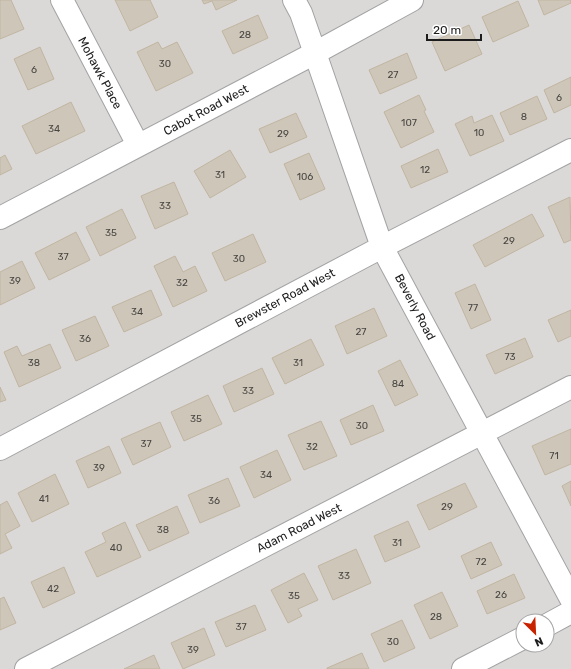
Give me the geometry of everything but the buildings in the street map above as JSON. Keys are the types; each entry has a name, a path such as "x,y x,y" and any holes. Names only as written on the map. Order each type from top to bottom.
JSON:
{"street":[{"name":"Mohawk Place","path":"62,0 138,145"},
{"name":"Beverly Road","path":"294,0 301,13 382,247 571,599"},
{"name":"Cabot Road West","path":"0,218 315,53 412,0"},
{"name":"Brewster Road West","path":"0,449 382,247 571,150"},
{"name":"Adam Road West","path":"26,669 571,387"},
{"path":"555,621 571,612"},
{"path":"463,669 515,642"}],"shaded area":[{"path":"0,0 571,0 571,669 0,669"}]}
